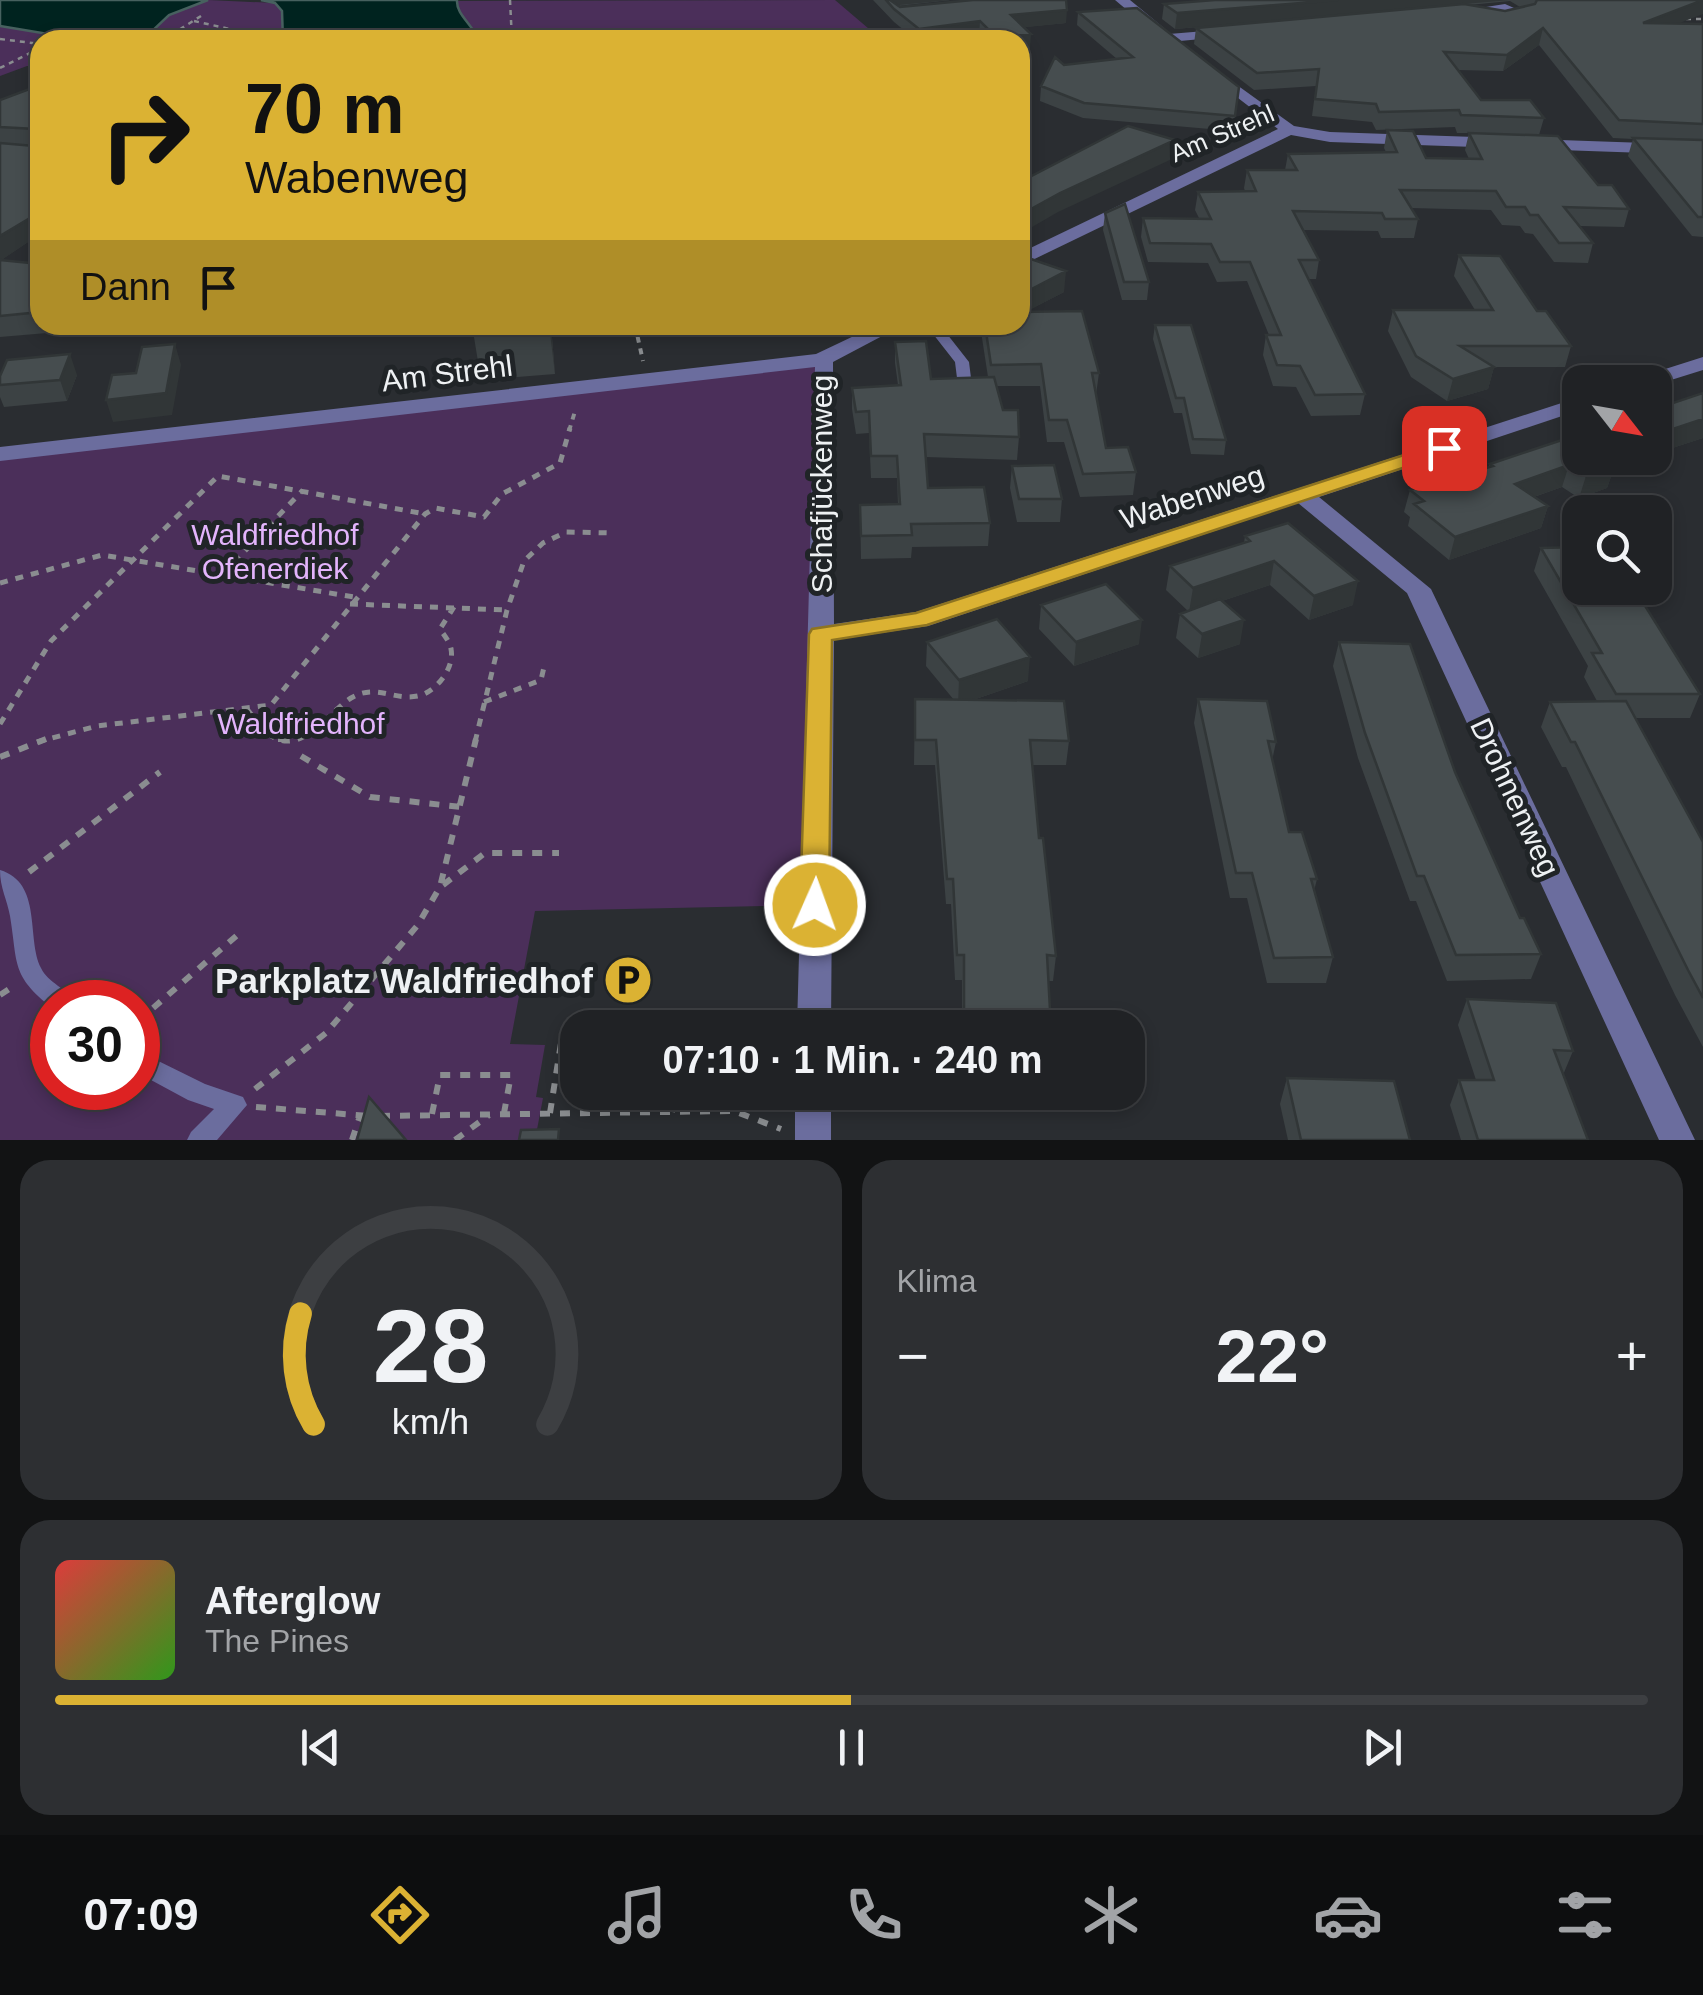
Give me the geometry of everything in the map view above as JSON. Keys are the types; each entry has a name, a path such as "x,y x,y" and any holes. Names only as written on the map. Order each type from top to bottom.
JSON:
{"street":[{"path":"1122,0 1184,49"},
{"path":"1444,13 1461,12"},
{"path":"1169,38 1244,31"},
{"path":"1198,60 1289,130"},
{"name":"Am Strehl","path":"1030,255 1289,130 1346,138 1703,150"},
{"name":"Am Strehl","path":"0,454 822,360 873,335"},
{"name":"Schafjückenweg","path":"814,1010 825,366 822,360"},
{"path":"1672,373 1703,363"},
{"name":"Wabenweg","path":"820,634 918,620 1562,409"},
{"name":"Drohnenweg","path":"1302,495 1418,589 1677,1140"},
{"path":"805,1137 810,1110"}],"lane":[{"path":"941,335 962,362 966,386"},
{"path":"6,882 23,922 32,974 38,980"},
{"path":"160,1072 234,1105 200,1140"}],"path":[{"path":"510,0 512,30"},
{"path":"180,30 201,16"},
{"path":"1686,19 1703,20"},
{"path":"194,21 234,30"},
{"path":"0,39 30,44"},
{"path":"0,68 30,52"},
{"path":"637,335 650,381"},
{"path":"0,757 24,744 86,729 271,705 424,514 435,508 484,517 502,494 560,463 579,398 576,388"},
{"path":"0,724 51,640 218,476 424,514"},
{"path":"224,574 302,490"},
{"path":"234,1105 326,1033 417,926 440,887 506,610 524,561 543,542 566,532 614,533"},
{"path":"0,584 102,555 407,610 506,610"},
{"path":"246,709 262,733 283,741 307,736 343,704 370,690 416,696 432,688 449,670 451,648 440,629 454,607"},
{"path":"484,702 541,680 544,667"},
{"path":"300,756 370,797 460,807"},
{"path":"6,882 160,772"},
{"path":"440,887 485,853 559,853"},
{"path":"160,1002 242,931"},
{"path":"550,1113 560,1052"},
{"path":"432,1114 440,1075 511,1074 504,1113"},
{"path":"234,1105 360,1116 734,1112 805,1137"},
{"path":"455,1140 492,1114"},
{"path":"352,1140 360,1116"}],"green space":[{"path":"208,0 275,3 282,11 283,30 153,30 169,15"},
{"path":"835,0 870,30 473,30 455,1"},
{"path":"0,26 30,31 30,66 0,76"},
{"name":"Waldfriedhof","path":"821,360 815,905 535,911 510,1044 545,1045 536,1097 543,1098 535,1140 0,1140 0,454"}],"shaded area":[{"path":"0,0 208,0 169,15 153,30 30,31 0,26"},
{"path":"261,0 457,0 472,30 283,30 282,11 275,3"}],"building":[{"path":"886,0 900,7 973,0 1066,0 1067,10 1011,15 1027,30 989,30 980,21 919,29"},
{"path":"1338,0 1177,13 1164,4"},
{"path":"1537,0 1703,0 1643,23 1703,24 1703,124 1619,120 1543,28 1507,55 1444,52 1481,100 1530,100 1544,118 1461,115 1459,110 1379,112 1376,104 1315,99 1319,69 1257,73 1196,28 1464,4 1505,11 1535,4"},
{"path":"1137,8 1239,87 1235,116 1084,103 1041,86 1055,57 1064,65 1133,57 1078,12"},
{"path":"30,89 30,129 0,127 0,100"},
{"path":"1128,126 1175,140 1030,210 1030,177"},
{"path":"1387,130 1413,131 1426,158 1482,159 1469,133 1558,136 1598,185 1612,185 1629,209 1564,207 1593,243 1559,243 1538,215 1530,215 1525,207 1506,207 1496,191 1400,190 1418,219 1385,219 1382,213 1293,211 1319,260 1299,260 1365,394 1315,395 1300,366 1277,365 1266,335 1281,335 1250,262 1220,262 1211,244 1150,243 1143,218 1211,219 1198,192 1256,191 1247,170 1297,170 1288,154 1397,152"},
{"path":"1633,138 1703,140 1703,217 1698,217"},
{"path":"0,143 30,146 30,218 0,236"},
{"path":"1125,204 1149,282 1124,282 1105,213"},
{"path":"1459,255 1500,256 1537,311 1546,311 1571,346 1460,346 1494,367 1453,379 1416,356 1393,310 1493,310"},
{"path":"1031,259 1066,271 1030,290"},
{"path":"0,260 30,263 30,313 0,316"},
{"path":"1082,311 1099,373 1092,373 1106,448 1128,447 1136,472 1083,474 1067,420 1049,420 1041,364 991,365 986,335 1030,335 1030,312"},
{"path":"1155,325 1191,325 1226,440 1193,439 1184,398 1176,398"},
{"path":"926,341 931,379 994,377 1003,410 1018,410 1019,437 924,434 928,488 984,487 990,523 911,524 912,535 861,536 860,505 900,504 897,456 871,456 869,411 856,412 852,388 901,385 895,342"},
{"path":"175,344 166,393 106,400 112,375 136,373 142,347"},
{"path":"70,354 60,380 0,385 7,360"},
{"path":"1703,393 1703,419 1672,429 1672,403"},
{"path":"1562,440 1562,467 1515,484 1548,506 1455,537 1414,504 1424,501 1410,490 1493,466 1490,464"},
{"path":"1054,465 1062,499 1019,499 1012,466"},
{"path":"1288,523 1358,581 1314,596 1274,561 1193,588 1170,566 1250,541 1245,536"},
{"path":"1562,547 1562,584 1541,548"},
{"path":"1106,584 1142,620 1076,642 1041,605"},
{"path":"1220,599 1244,620 1202,634 1180,614"},
{"path":"1574,605 1645,605 1700,694 1616,694 1592,653 1602,653"},
{"path":"997,619 1030,657 959,680 927,642"},
{"path":"1339,642 1410,644 1455,772 1520,918 1524,918 1541,954 1456,955 1424,876 1417,876 1365,733"},
{"path":"915,699 1064,701 1069,741 1030,740 1056,956 1047,955 1050,1010 964,1010 964,955 957,955 953,879 947,879 936,740 915,740"},
{"path":"1198,699 1267,701 1276,742 1268,741 1289,832 1302,832 1317,879 1311,879 1333,957 1274,958 1252,873 1236,873"},
{"path":"1626,701 1703,842 1703,998 1575,742 1571,742 1550,702"},
{"path":"1467,999 1556,1003 1573,1051 1554,1050 1588,1140 1478,1140 1459,1080 1494,1080"},
{"path":"1287,1078 1394,1081 1410,1140 1301,1140"},
{"path":"369,1097 406,1140 357,1140"},
{"path":"559,1129 558,1140 519,1140 521,1130"}],"place":[{"name":"Parkplatz Waldfriedhof","path":"628,980"}],"route":[{"path":"815,905 820,634 918,620 1444,448"}],"park label":[{"name":"Waldfriedhof Ofenerdiek","path":"275,551"}]}
